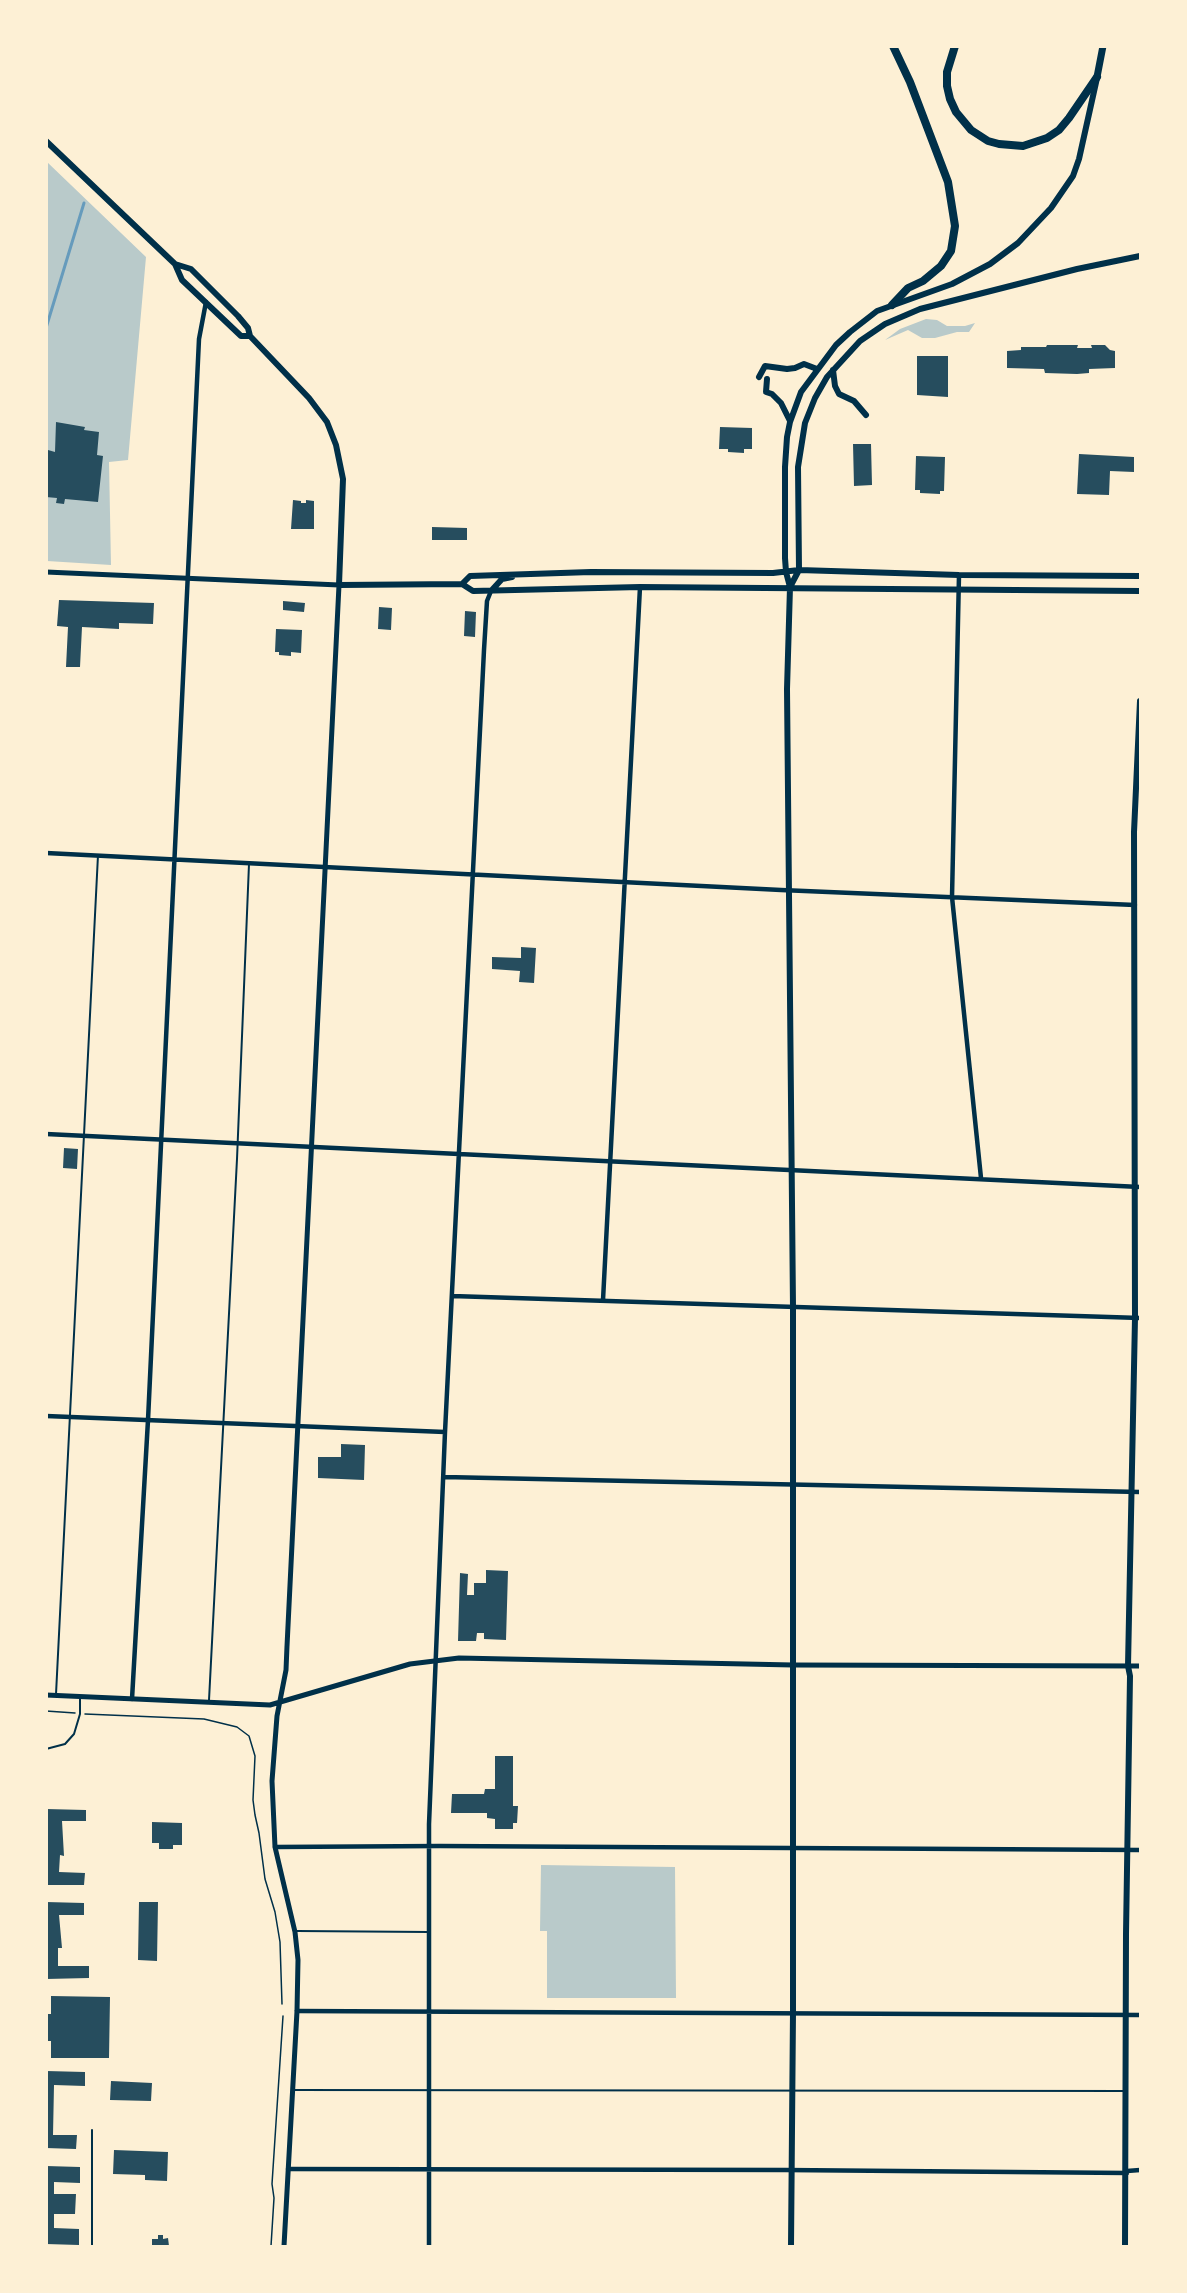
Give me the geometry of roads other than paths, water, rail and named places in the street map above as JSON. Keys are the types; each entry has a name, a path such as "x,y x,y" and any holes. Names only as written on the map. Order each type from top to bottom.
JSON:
{"highway":[{"path":"892,305 908,288 924,280 941,266 951,251 955,226 948,182 910,81 893,46"},
{"path":"955,46 947,72 947,86 956,112 971,130 988,141 1023,146 1047,138 1059,130 1069,118 1097,77 1103,46"}],"main road":[{"path":"791,2247 793,1307 787,689 790,587 786,572 785,467 790,422 801,392 836,345 850,332 877,311 952,284 990,264 1018,243 1051,208 1073,176 1079,159 1097,77"},
{"path":"46,141 175,264 182,280 240,336 250,336"},
{"path":"790,587 799,570 798,467 801,439 808,411 833,370 860,341 873,332 920,309 1077,269 1140,256"},
{"path":"175,264 191,269 238,316 248,328 250,336 317,408 327,422 342,465 344,493 339,585 462,584 470,590 491,591 640,587 1140,591"},
{"path":"759,377 765,366 787,369 804,364 817,369"},
{"path":"833,370 835,386 839,394 854,401 866,415"},
{"path":"767,379 766,392 772,394 781,403 790,422"},
{"path":"462,584 470,576 527,573 786,572 799,570 959,575 1140,576"},
{"path":"491,591 502,579 527,573"},
{"path":"1125,2247 1130,1676 1128,1666 1137,1318 1135,905 1140,701"}],"street":[{"path":"132,1699 148,1420 199,339 206,302"},
{"path":"46,572 339,585 286,1670 279,1704 272,1781 275,1847 298,1960 284,2247"},
{"path":"959,575 952,897 981,1178"},
{"path":"603,1300 640,587"},
{"path":"429,2247 429,1846 445,1432 487,605 491,591"},
{"path":"46,853 1135,905"},
{"path":"46,1134 1137,1187"},
{"path":"452,1296 1137,1318"},
{"path":"46,1416 445,1432"},
{"path":"444,1477 1140,1492"},
{"path":"46,1695 279,1704 410,1664 436,1660 794,1665 1140,1666"},
{"path":"275,1847 1140,1850"},
{"path":"297,2011 1140,2015"},
{"path":"288,2169 1127,2172 1140,2170"}],"lane":[{"path":"55,1696 98,855"},
{"path":"208,1703 250,862"},
{"path":"46,1749 65,1744 74,1734 80,1714 80,1697"},
{"path":"294,1932 429,1932"},
{"path":"292,2090 1126,2091"},
{"path":"92,2130 92,2247"}],"waterway":[{"path":"46,328 84,203"}]}
